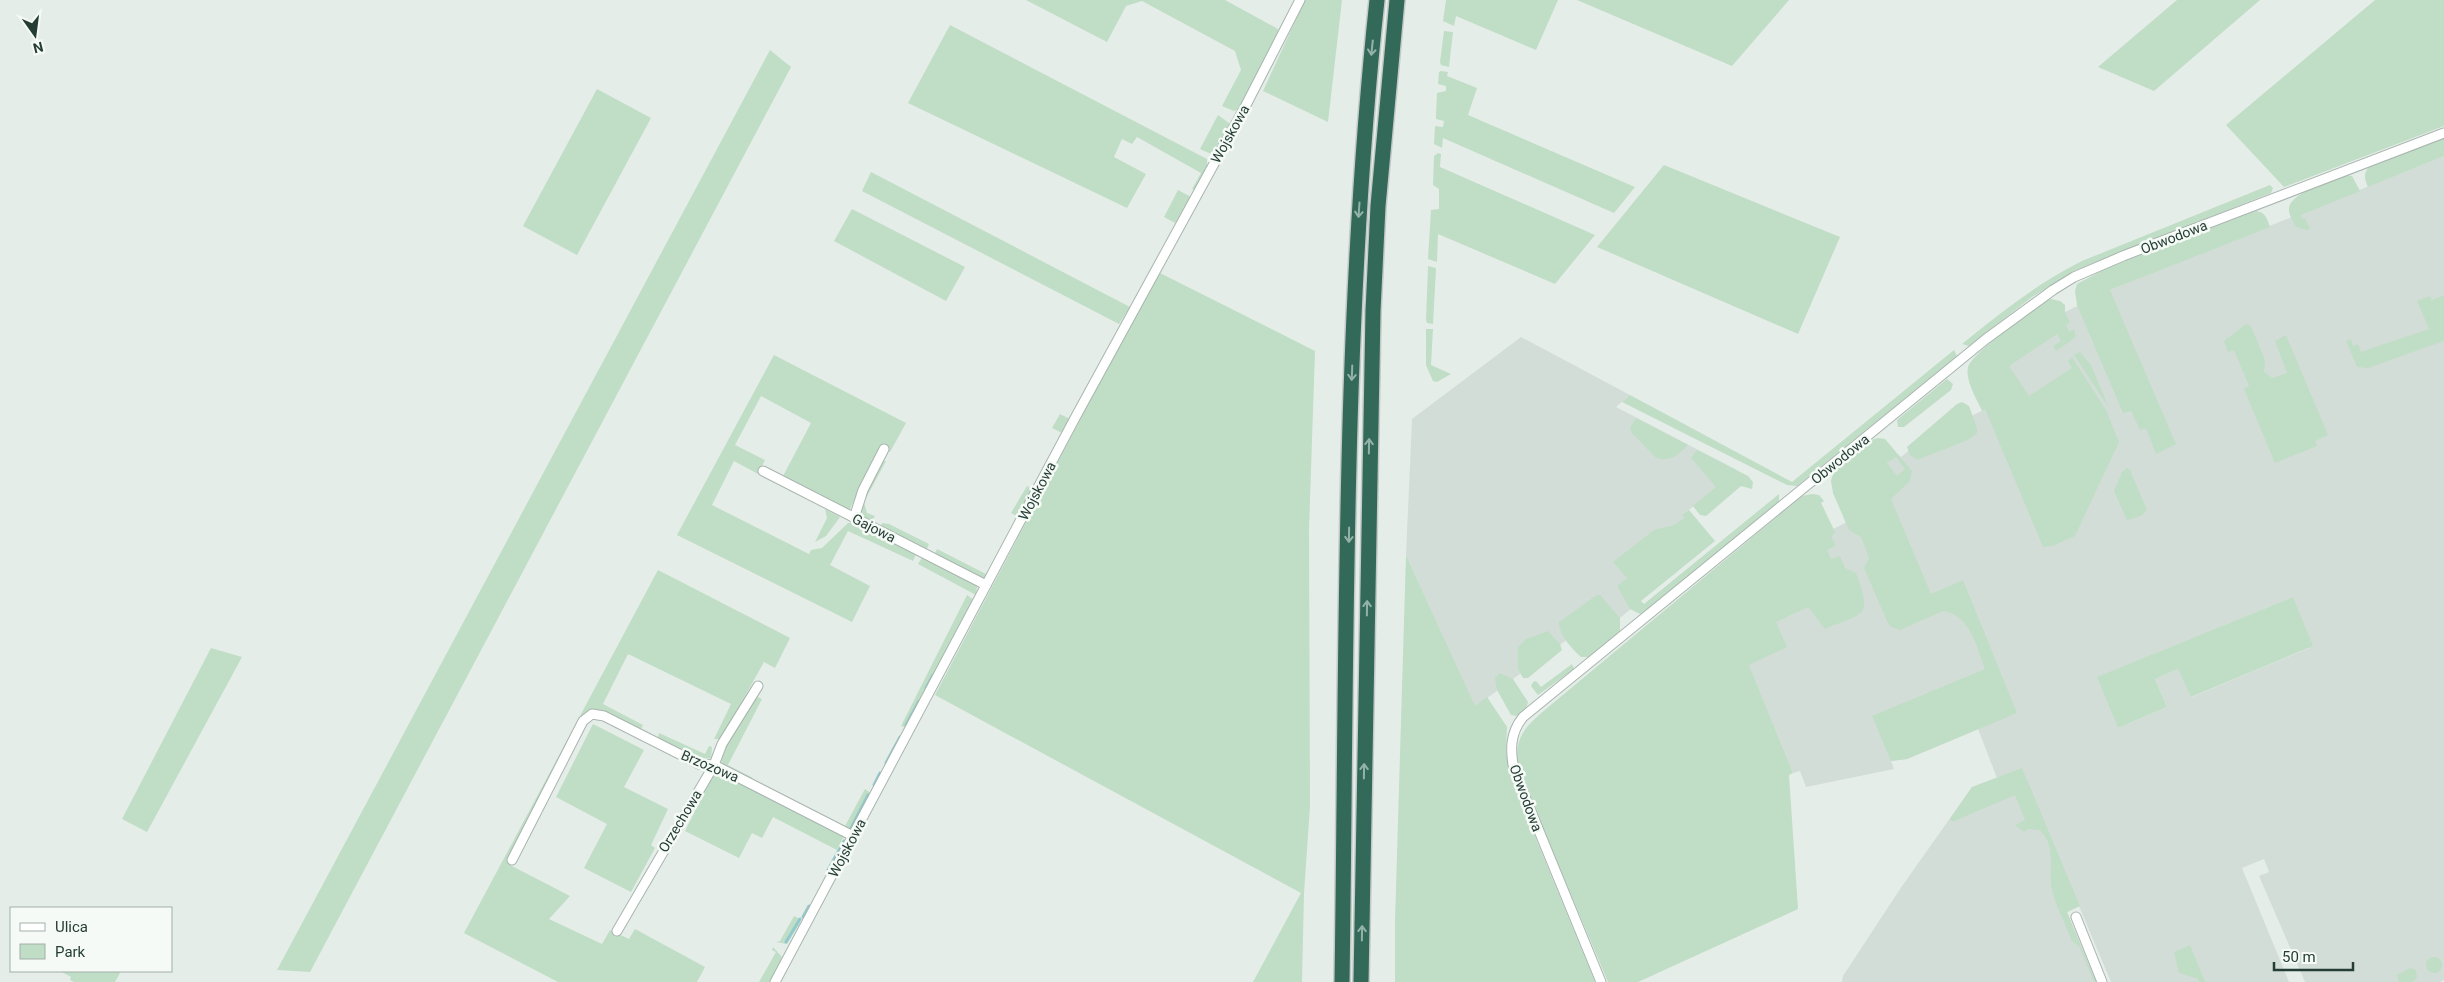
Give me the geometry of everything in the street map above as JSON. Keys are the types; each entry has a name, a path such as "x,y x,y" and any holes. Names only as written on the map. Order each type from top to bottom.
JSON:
{"highway":[{"path":"1342,982 1351,397 1359,212 1378,0"},
{"path":"1361,982 1372,311 1379,197 1396,0"}],"street":[{"name":"Wojskowa","path":"774,982 1161,258 1245,107 1300,0"},
{"name":"Obwodowa","path":"1601,982 1514,770 1512,737 1515,728 1523,717 1986,339 2053,290 2116,259 2444,132"},
{"path":"854,518 863,490 884,449"},
{"name":"Gajowa","path":"763,471 986,585"},
{"name":"Orzechowa","path":"617,931 714,765 722,744 758,686"},
{"name":"Brzozowa","path":"512,860 583,722 586,717 592,714 604,716 699,764 714,765 853,836"},
{"path":"2076,918 2102,982"}],"shaded area":[{"path":"2444,156 2444,980 2440,982 2305,982 2259,876 2269,872 2264,859 2242,868 2289,982 2111,982 2079,906 2067,912 2096,982 1842,982 1843,976 1900,889 1972,787 1997,778 1978,729 1907,759 1891,761 1894,769 1806,787 1800,771 1793,773 1717,588 1821,503 1833,529 1845,523 1879,470 1898,454 1901,457 1913,447 1985,409 1976,387 2065,312 2110,290","holes":["2293,597 2309,648 2192,697 2178,669 2155,679 2167,707 2118,728 2098,677"]},
{"path":"1521,337 1630,395 1616,407 1737,470 1683,515 1702,538 1632,608 1620,618 1599,616 1475,707 1406,555 1412,419"}],"green space":[{"path":"1026,0 1225,0 1278,29 1278,33 1240,109 1234,111 1222,106 1241,70 1235,51 1142,1 1126,6 1107,42"},
{"path":"1305,0 1342,0 1328,122 1263,91"},
{"path":"1446,0 1558,0 1536,50 1456,16 1454,26 1443,21"},
{"path":"1577,0 1789,0 1732,66"},
{"path":"2177,0 2260,0 2154,91 2098,67"},
{"path":"2375,0 2444,0 2444,126 2284,187 2226,125"},
{"path":"950,25 1207,159 1207,168 1195,190 1192,189 1201,173 1137,137 1132,144 1122,139 1114,157 1146,174 1127,208 908,103"},
{"path":"1444,31 1453,32 1449,67 1441,65 1440,62"},
{"path":"770,50 791,67 310,972 277,970"},
{"path":"1439,72 1448,72 1447,76 1477,88 1468,115 1635,187 1614,213 1443,138 1442,148 1434,144 1435,126 1443,127 1444,121 1436,119 1437,93 1446,91 1446,86 1438,84"},
{"path":"597,89 651,118 577,255 523,226"},
{"path":"1218,115 1229,123 1231,127 1216,153 1211,154 1200,149"},
{"path":"2444,138 2444,156 2368,187 2365,173 2368,168"},
{"path":"1438,153 1441,154 1440,167 1595,235 1555,284 1438,234 1437,262 1428,259 1431,210 1439,209 1439,189 1433,185 1434,156"},
{"path":"1664,165 1840,237 1798,334 1597,247"},
{"path":"871,172 1130,307 1119,324 862,191"},
{"path":"2347,175 2352,176 2360,191 2301,215 2302,219 2305,218 2310,229 2306,230 2296,227 2289,213 2292,202 2314,187"},
{"path":"2270,185 2273,188 2271,193 2076,270 2032,297 1969,346 1962,344 2035,289 2082,261"},
{"path":"1178,190 1191,197 1175,223 1164,217"},
{"path":"852,209 965,267 946,301 834,241"},
{"path":"2256,211 2264,214 2270,227 2110,290 2176,444 2156,454 2146,428 2140,430 2131,411 2123,413 2077,305 2075,291 2077,284 2107,268"},
{"path":"1428,266 1436,268 1433,324 1427,323 1426,320"},
{"path":"1158,272 1315,351 1309,530 1310,806 1304,893 1302,982 1253,982 1301,893 935,695"},
{"path":"2444,295 2444,341 2368,368 2357,367 2346,341 2351,339 2353,346 2358,344 2361,352 2429,329 2417,301 2430,296 2432,300"},
{"path":"2046,300 2060,301 2065,305 2065,312 2070,322 2066,325 2069,332 2074,329 2076,337 2056,351 2053,346 2061,341 2057,334 2009,366 2029,396 2072,368 2068,361 2072,357 2106,410 2119,442 2075,536 2052,546 2043,547 1985,409 1982,411 1972,390 1968,378 1968,367 1980,352 2016,322"},
{"path":"2246,324 2251,326 2265,360 2264,372 2272,378 2287,373 2275,341 2286,335 2328,435 2315,441 2317,446 2275,463 2244,389 2249,386 2234,350 2228,352 2224,341"},
{"path":"1426,329 1433,329 1431,365 1451,374 1437,382 1433,381 1426,365"},
{"path":"1954,350 1957,356 1797,486 1787,485 1622,402 1630,395 1792,482"},
{"path":"2080,352 2091,365 2109,408 2074,355"},
{"path":"774,355 906,423 890,452 883,448 864,479 849,511 782,478 811,423 761,396 735,445 765,460 758,474 734,461 712,505 809,554 811,550 822,548 848,523 856,523 916,554 913,561 848,531 830,565 870,586 852,622 677,535"},
{"path":"1947,379 1953,384 1951,390 1904,427 1898,427 1897,420"},
{"path":"1962,402 1969,406 1977,433 1968,440 1917,460 1910,455 1907,447 1957,404"},
{"path":"1060,414 1070,419 1062,433 1052,428"},
{"path":"1636,418 1688,445 1677,455 1669,459 1655,457 1632,433 1630,428"},
{"path":"1885,439 1912,471 1910,481 1891,499 1931,594 1963,580 2017,713 1907,759 1891,761 1872,716 1985,669 1971,633 1960,618 1952,613 1943,611 1900,630 1891,627 1887,621 1864,568 1869,558 1861,537 1849,530 1833,493 1831,481 1833,474 1840,465 1871,440","holes":["1896,457 1905,469 1897,476 1887,463"]},
{"path":"1697,450 1748,476 1753,482 1752,489 1741,486 1706,516 1700,515 1693,506 1716,487 1691,458"},
{"path":"880,461 886,461 864,502 867,513 875,516 871,521 866,521 860,510"},
{"path":"2127,468 2130,470 2147,510 2141,516 2127,520 2114,491 2122,472"},
{"path":"1027,486 1034,490 1019,517 1011,513"},
{"path":"1779,494 1779,502 1644,613 1640,614 1630,609 1617,586 1627,578 1613,562 1654,530 1674,525 1685,518 1682,515 1689,510 1715,541 1641,601 1644,604"},
{"path":"1819,495 1824,501 1821,503 1835,532 1831,537 1836,545 1827,550 1831,559 1840,556 1845,568 1856,573 1864,598 1862,612 1857,616 1825,629 1808,607 1776,622 1787,647 1749,665 1793,773 1789,775 1798,909 1638,982 1608,982 1519,772 1517,751 1521,736 1525,729 1546,709 1802,496"},
{"path":"825,509 840,517 826,536 815,542 827,518"},
{"path":"882,523 889,524 929,544 926,551 881,527"},
{"path":"937,549 988,575 983,580 934,556"},
{"path":"1406,555 1475,706 1487,697 1507,727 1506,752 1513,783 1595,982 1395,982 1395,921"},
{"path":"923,556 974,583 977,587 976,595 918,564"},
{"path":"658,570 790,638 775,668 764,662 721,739 714,739 731,704 628,654 603,704 643,725 640,731 584,715 508,864 570,896 549,919 602,944 610,930 629,939 635,929 705,967 697,982 558,982 464,933"},
{"path":"967,595 974,600 907,728 901,726"},
{"path":"1597,595 1600,595 1620,618 1620,631 1589,657 1581,657 1564,637 1559,622"},
{"path":"2293,597 2313,646 2191,697 2178,669 2155,679 2167,707 2118,728 2097,677"},
{"path":"1548,631 1560,644 1562,650 1528,678 1523,678 1518,669 1518,647 1526,639"},
{"path":"211,648 242,657 147,832 122,819"},
{"path":"1572,664 1574,669 1538,695 1531,686 1536,681 1541,687"},
{"path":"1500,673 1513,679 1528,702 1526,709 1517,716 1511,715 1497,690 1495,678"},
{"path":"755,696 762,699 728,765 753,778 749,778 724,768 720,757"},
{"path":"593,724 644,750 624,787 668,809 651,845 655,848 631,892 584,868 607,824 556,797"},
{"path":"659,733 705,754 709,746 712,747 711,758 699,760 660,741"},
{"path":"2022,768 2080,906 2067,912 2096,982 2094,982 2079,946 2072,941 2056,903 2051,882 2049,844 2040,830 2028,829 2024,832 2015,825 2025,820 2015,795 1952,822 1950,819 1972,787"},
{"path":"721,773 844,836 837,850 773,817 762,838 752,833 739,858 685,831 712,777"},
{"path":"865,789 872,794 850,830 801,805 845,826"},
{"path":"794,916 800,919 800,923 787,944 776,942 780,941"},
{"path":"2190,945 2205,982 2199,982 2198,979 2179,973 2174,952"},
{"path":"773,947 782,957 771,982 759,982 776,952 772,950"},
{"path":"2434,957 2442,965 2434,973 2426,965"},
{"path":"2410,968 2416,970 2417,978 2412,982 2399,982 2397,975"},
{"path":"62,972 120,972 115,982 74,982 70,980 71,977"}],"waterway":[{"path":"926,688 933,675"},
{"path":"906,725 919,701"},
{"path":"886,763 900,737"},
{"path":"874,785 880,773"},
{"path":"851,828 868,795"},
{"path":"828,870 844,841"},
{"path":"803,917 809,906"},
{"path":"786,942 800,919"}]}
